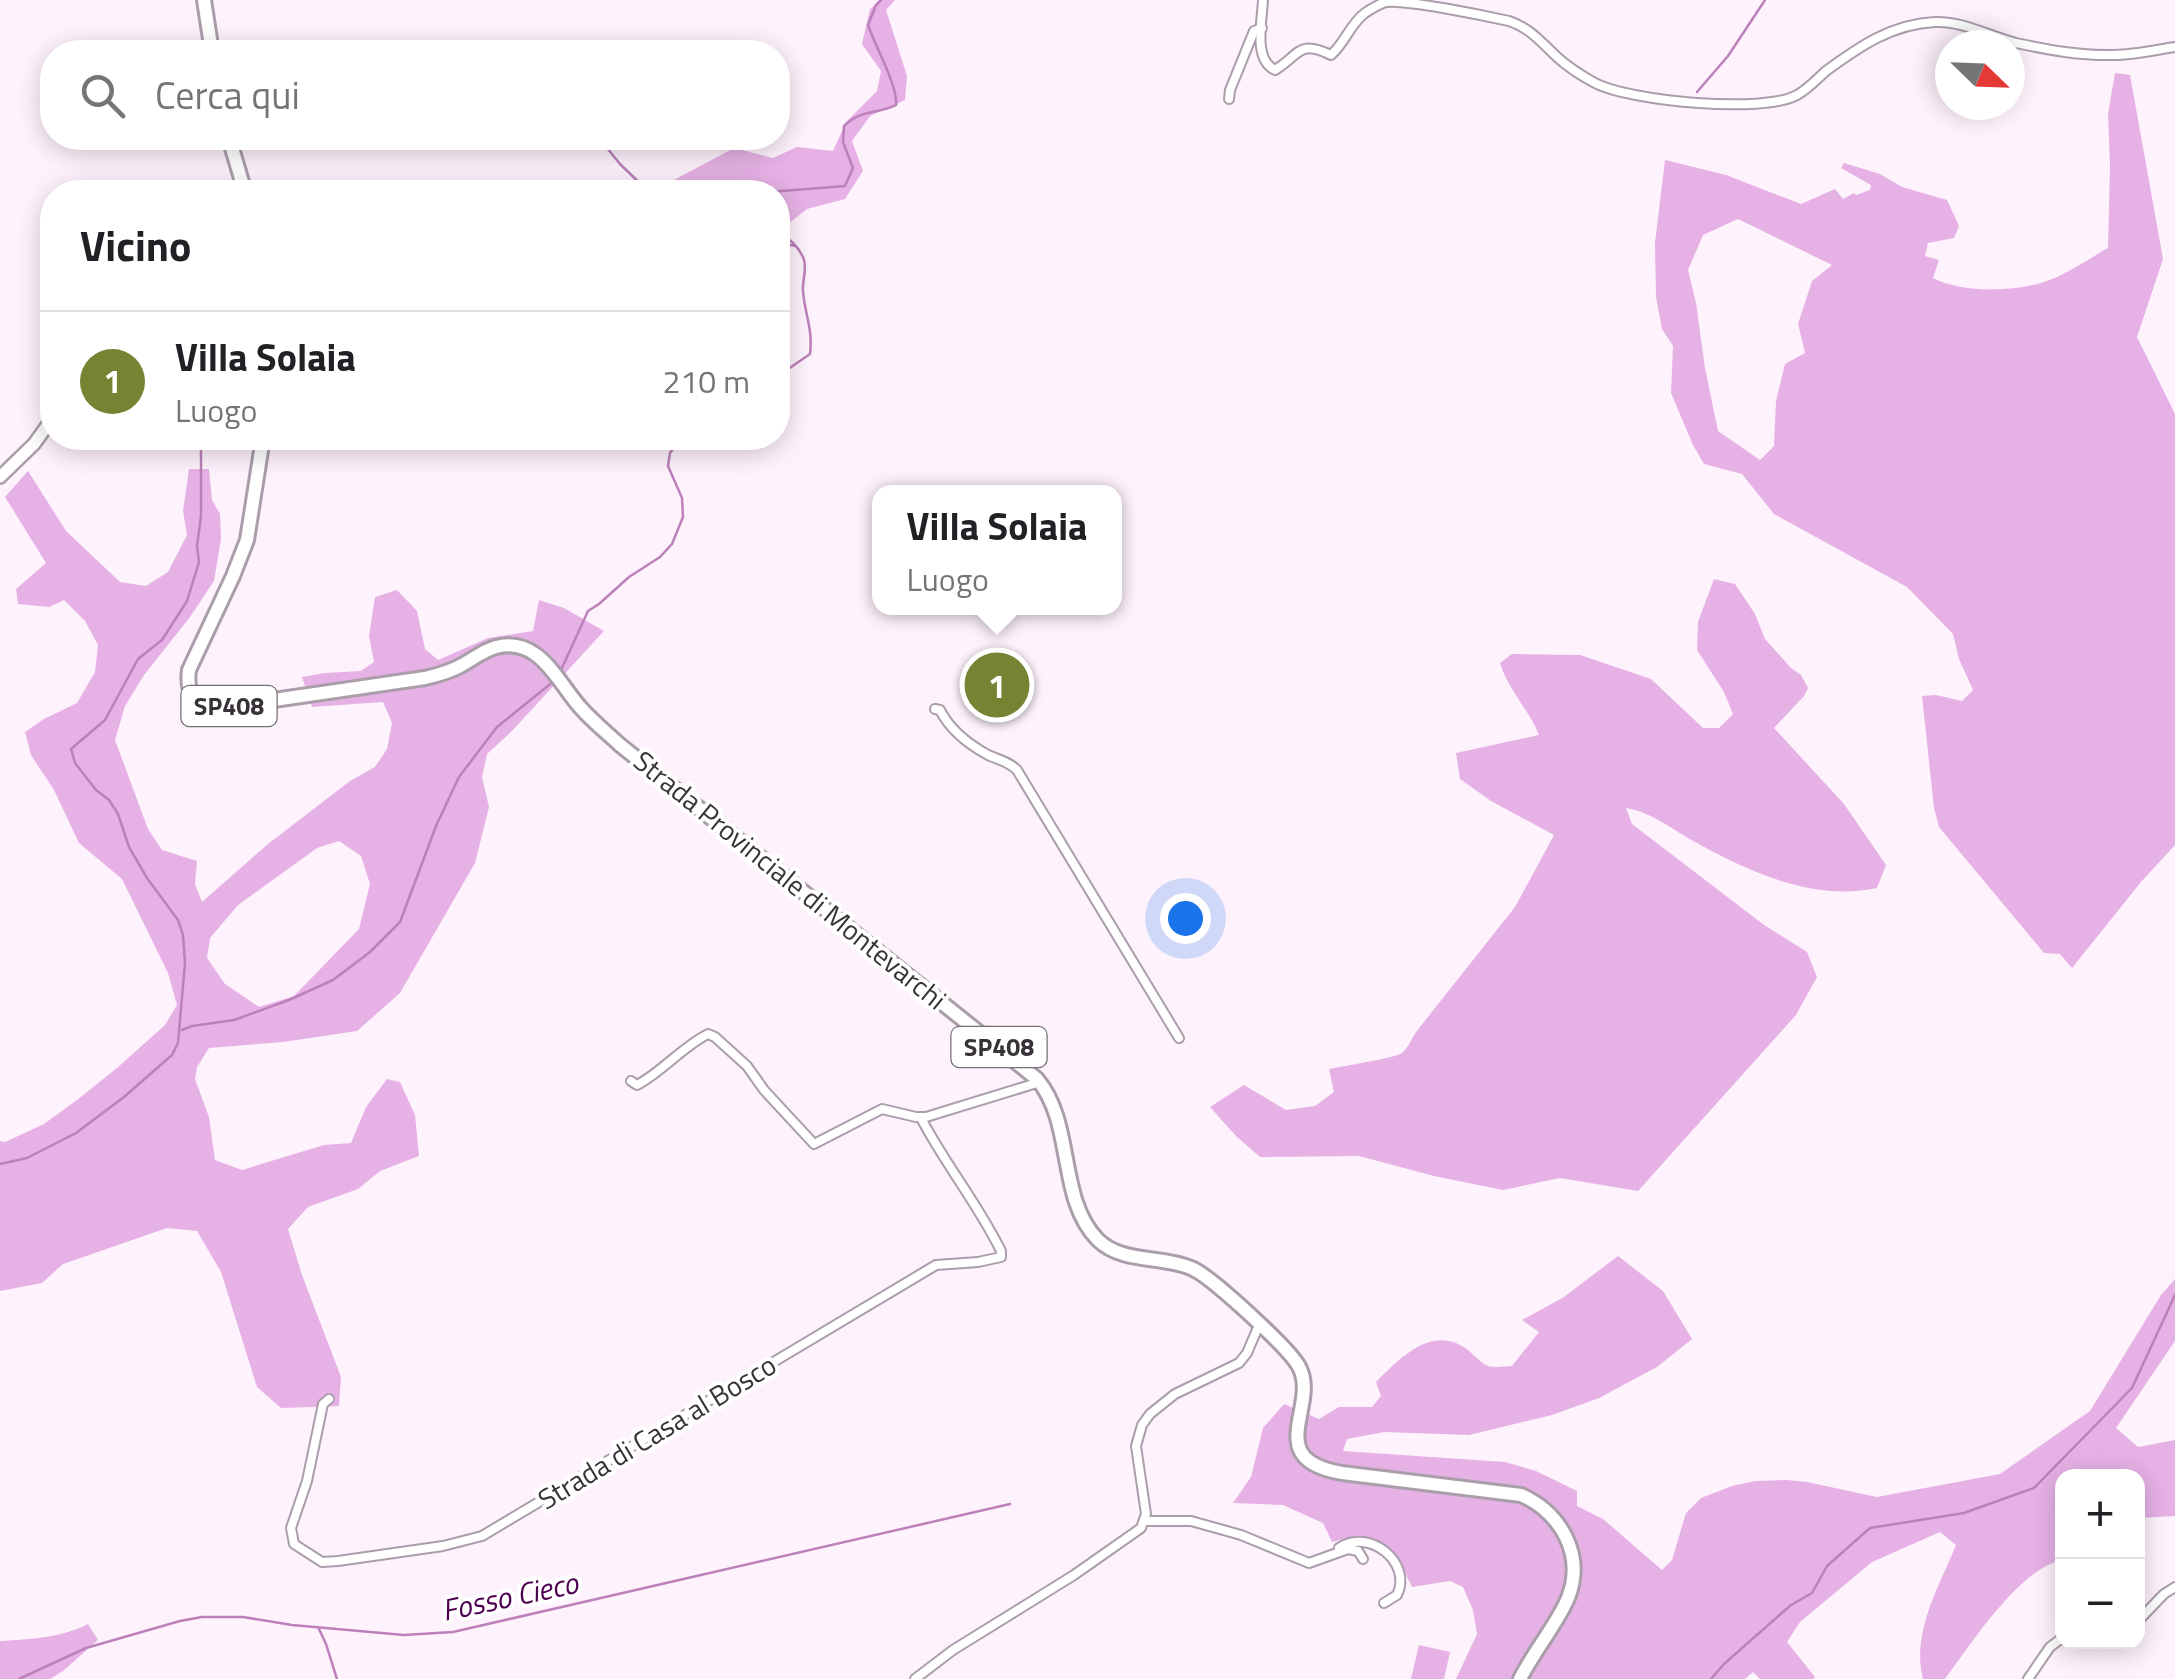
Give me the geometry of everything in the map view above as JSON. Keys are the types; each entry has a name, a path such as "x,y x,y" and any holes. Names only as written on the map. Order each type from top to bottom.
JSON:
{"main road":[{"path":"204,0 210,40"},
{"path":"233,150 241,180"},
{"name":"Strada Provinciale di Montevarchi","path":"261,450 247,540 189,670 189,689 200,703 226,707 425,678 454,670 487,650 503,646 532,652 550,666 598,726 1040,1082 1054,1104 1080,1213 1096,1237 1120,1253 1196,1270 1292,1358 1300,1370 1304,1391 1296,1435 1304,1454 1316,1465 1347,1474 1521,1495 1543,1508 1568,1540 1573,1557 1571,1587 1520,1679"}],"street":[{"path":"1263,0 1262,59 1275,70 1300,48 1331,55 1362,15 1389,0 1408,0 1523,26 1579,73 1614,91 1648,98 1751,105 1798,95 1878,36 1906,25 1958,24 2003,39 2068,52 2115,55 2175,47"},
{"path":"1229,99 1254,32 1262,28"},
{"path":"0,476 40,436"},
{"path":"935,709 940,710 961,738 1017,770 1179,1038"},
{"path":"631,1081 642,1084 708,1034 746,1066 814,1144 882,1109 922,1118 1040,1082"},
{"name":"Strada di Casa al Bosco","path":"330,1399 324,1404 307,1480 291,1528 294,1544 322,1562 338,1561 454,1544 492,1531 936,1264 1001,1257 984,1216 922,1118"},
{"path":"915,1679 1132,1536 1144,1521 1136,1446 1142,1425 1175,1394 1239,1363 1250,1349 1258,1324"},
{"path":"1144,1521 1191,1522 1241,1535 1309,1562 1353,1548 1363,1559"},
{"path":"1328,1556 1346,1543 1355,1542 1366,1542 1389,1554 1402,1580 1397,1596 1384,1602"},
{"path":"2145,1614 2175,1587"},
{"path":"2028,1679 2055,1643"}],"shaded area":[{"path":"880,0 895,0 886,10 907,76 905,100 870,116 852,141 863,171 845,199 807,209 790,222 790,180 674,180 730,150 773,158 797,147 833,151 846,122 877,91 881,71 862,44 870,9"},
{"path":"2115,73 2130,75 2163,259 2137,337 2175,414 2175,845 2072,968 2060,954 2044,953 1939,827 1922,696 1962,701 1973,690 1953,634 1907,587 1774,514 1742,474 1704,464 1693,445 1671,393 1673,346 1662,329 1656,297 1655,243 1665,160 1726,175 1801,204 1835,189 1843,199 1870,190 1871,185 1841,168 1844,163 1947,200 1959,226 1954,238 1928,243 1925,256 1939,260 1933,278 1988,289 2044,282 2108,248 2108,114","holes":["1738,219 1832,265 1812,281 1798,324 1805,353 1785,364 1776,401 1774,446 1760,460 1718,431 1688,270 1703,235"]},
{"path":"189,469 209,469 212,500 220,514 221,539 214,581 144,675 125,706 115,740 148,829 162,850 197,861 195,884 202,902 268,844 350,781 375,767 387,749 392,723 383,702 312,707 302,677 361,671 374,662 369,636 375,597 397,590 417,611 425,649 438,660 488,638 533,631 539,600 564,608 604,631 487,754 482,777 489,807 475,863 400,993 357,1031 209,1048 197,1067 195,1079 209,1117 215,1160 242,1170 324,1145 351,1143 366,1107 387,1079 400,1082 415,1115 419,1156 380,1171 358,1189 308,1207 288,1229 341,1377 339,1406 281,1408 257,1387 221,1272 197,1231 167,1228 63,1264 42,1283 0,1291 0,1141 44,1124 77,1100 165,1025 177,1005 168,973 122,879 79,843 54,790 31,755 25,732 77,703 95,672 98,645 85,621 64,600 49,607 18,604 16,589 46,563 5,497 28,471 66,531 120,582 146,586 168,572 187,535 183,511","holes":["339,841 361,856 370,884 359,929 294,996 259,1007 225,984 207,958 210,938 238,905 317,848"]},
{"path":"1714,579 1735,584 1755,614 1765,639 1801,675 1808,688 1774,728 1844,804 1886,865 1877,888 1828,891 1803,887 1755,872 1650,816 1626,808 1632,824 1764,925 1807,952 1817,977 1796,1015 1638,1191 1560,1178 1503,1190 1359,1156 1260,1157 1210,1107 1244,1085 1286,1110 1315,1106 1334,1092 1329,1069 1402,1053 1515,907 1554,835 1491,801 1460,779 1456,753 1539,735 1500,663 1512,654 1580,655 1651,679 1703,728 1719,728 1733,714 1697,650 1698,622"},
{"path":"1618,1256 1663,1291 1692,1339 1657,1367 1599,1398 1552,1415 1469,1435 1384,1432 1347,1439 1343,1451 1505,1462 1536,1471 1577,1491 1577,1506 1603,1519 1662,1570 1672,1560 1686,1513 1701,1498 1732,1486 1786,1480 1877,1497 2000,1474 2090,1411 2161,1295 2175,1279 2175,1341 2116,1428 2138,1447 2175,1440 2175,1516 2145,1518 2145,1469 2055,1469 2055,1563 2029,1577 2013,1592 1945,1679 1923,1679 1920,1662 1929,1610 1956,1545 1940,1532 1872,1562 1800,1622 1787,1642 1814,1679 1760,1679 1753,1672 1745,1679 1456,1679 1477,1634 1473,1610 1463,1587 1450,1581 1412,1587 1391,1552 1373,1540 1332,1542 1323,1523 1283,1505 1233,1503 1251,1477 1263,1428 1284,1404 1319,1419 1339,1407 1372,1407 1381,1396 1376,1382 1385,1373 1416,1348 1439,1340 1464,1347 1488,1366 1512,1366 1539,1332 1522,1320 1564,1297"},
{"path":"88,1624 98,1640 63,1671 50,1679 0,1679 0,1641 56,1635"},
{"path":"1419,1645 1450,1652 1444,1679 1411,1679"}],"waterway":[{"path":"790,190 845,186 853,168 843,142 844,126 857,117 896,105 890,77 868,25 881,0"},
{"path":"1697,92 1728,56 1765,0"},
{"path":"609,150 637,180"},
{"path":"790,240 804,260 803,291 811,345 810,354 790,368"},
{"path":"790,245 796,246"},
{"path":"0,1164 27,1158 76,1133 172,1055 178,1043 185,963 178,920 129,847 118,814 75,763 71,749 105,720 138,659 162,640 187,601 199,562 201,450"},
{"path":"561,670 588,611 672,544 683,517 682,498 668,466 672,450"},
{"path":"182,1030 234,1020 289,1000 333,980 370,952 400,922 459,777 497,727 554,681"},
{"path":"1711,1679 1791,1605 1812,1593 1827,1566 1870,1528 1964,1513 2034,1488 2132,1388 2175,1295"},
{"name":"Fosso Cieco","path":"19,1679 86,1648 202,1617 243,1617 404,1635 453,1632 1010,1504"},
{"path":"319,1629 337,1679"}],"place":[{"name":"Villa Solaia","path":"997,685"}]}
